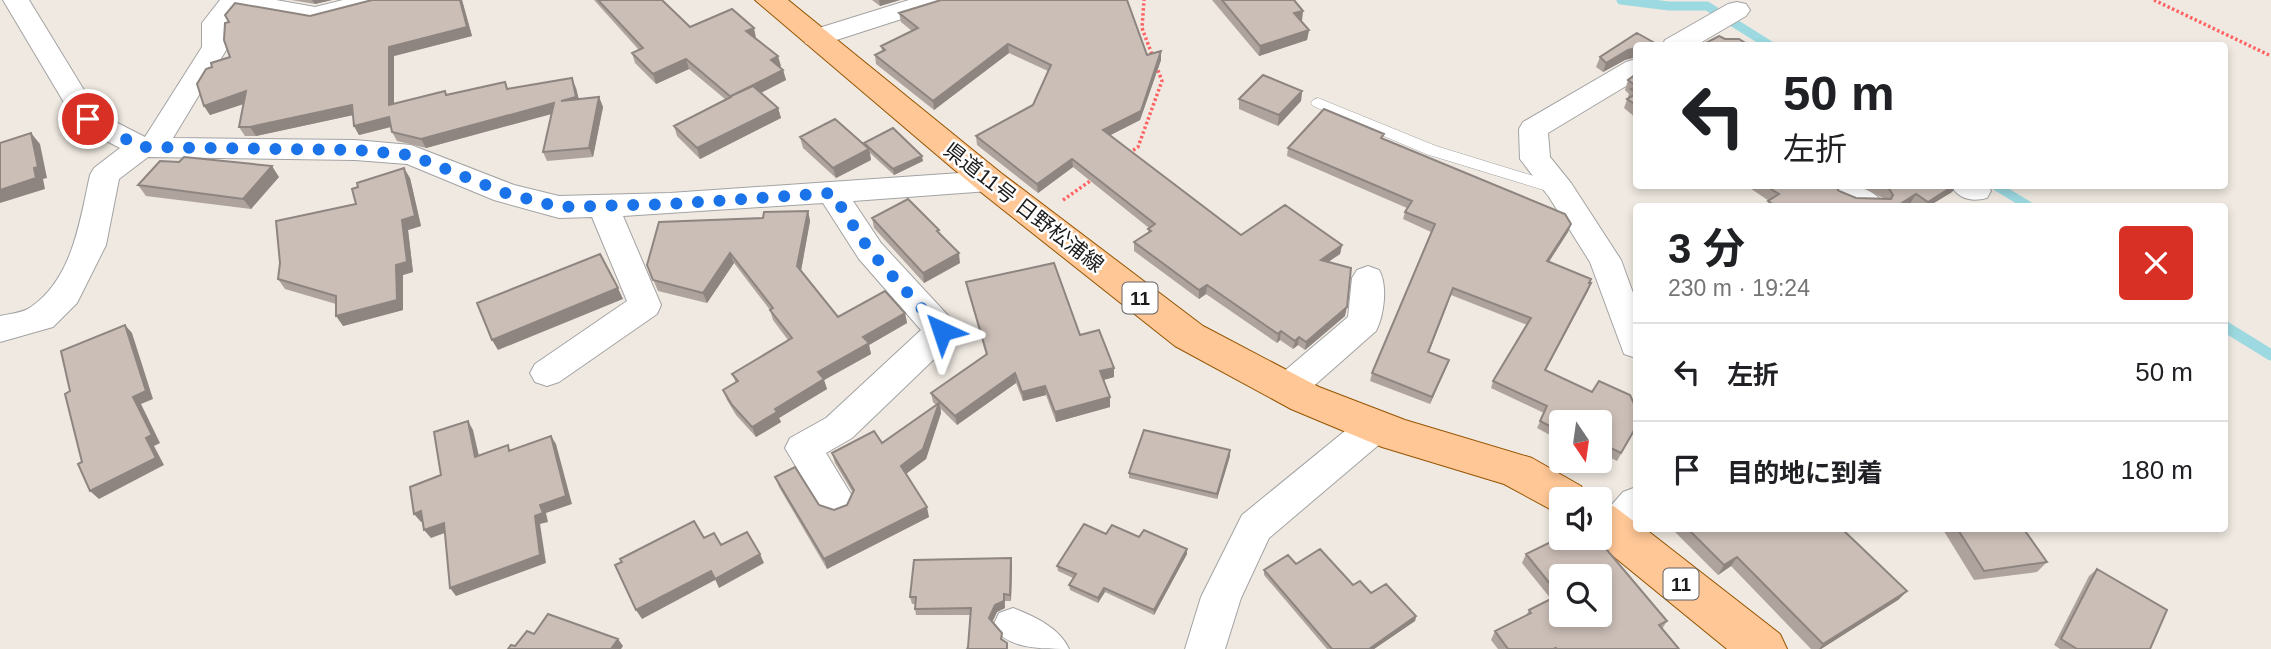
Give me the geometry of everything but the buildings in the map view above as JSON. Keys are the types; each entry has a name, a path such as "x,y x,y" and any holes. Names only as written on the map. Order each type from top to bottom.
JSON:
{"main road":[{"name":"県道11号 日野松浦線","path":"770,0 989,181 1189,336 1287,389 1375,427 1517,470 1549,489"},
{"name":"11","path":"1616,517 1763,649"}],"street":[{"path":"16,0 88,119 147,147 355,150 411,155 505,193 559,207 670,204 989,181"},
{"path":"0,329 41,318 65,294 90,245 105,175 147,147 215,47 215,23 234,0 315,15 373,0"},
{"path":"815,38 936,0"},
{"path":"1684,42 1722,24"},
{"path":"1633,70 1533,129 1535,159 1560,190 1605,260 1633,337"},
{"path":"1843,189 1865,203"},
{"path":"832,193 870,251 942,331 839,428 803,449 836,501"},
{"path":"547,373 645,305 603,206"},
{"path":"1287,389 1364,322 1368,278"},
{"path":"1205,649 1221,597 1255,527 1375,427"},
{"path":"1013,626 1049,649"}],"lane":[{"path":"1318,103 1431,150 1560,190"}],"path":[{"path":"1127,155 1138,147 1163,81 1142,27 1144,0"},
{"path":"2154,0 2271,56"},
{"path":"1037,218 1093,179"}],"waterway":[{"path":"1621,0 1669,6 1707,6 1765,42"},
{"path":"2001,189 2024,203"},
{"path":"2228,328 2271,355"}],"route":[{"path":"88,119 141,147 355,150 411,155 505,193 559,207 670,204 832,193 870,251 942,331"}]}
